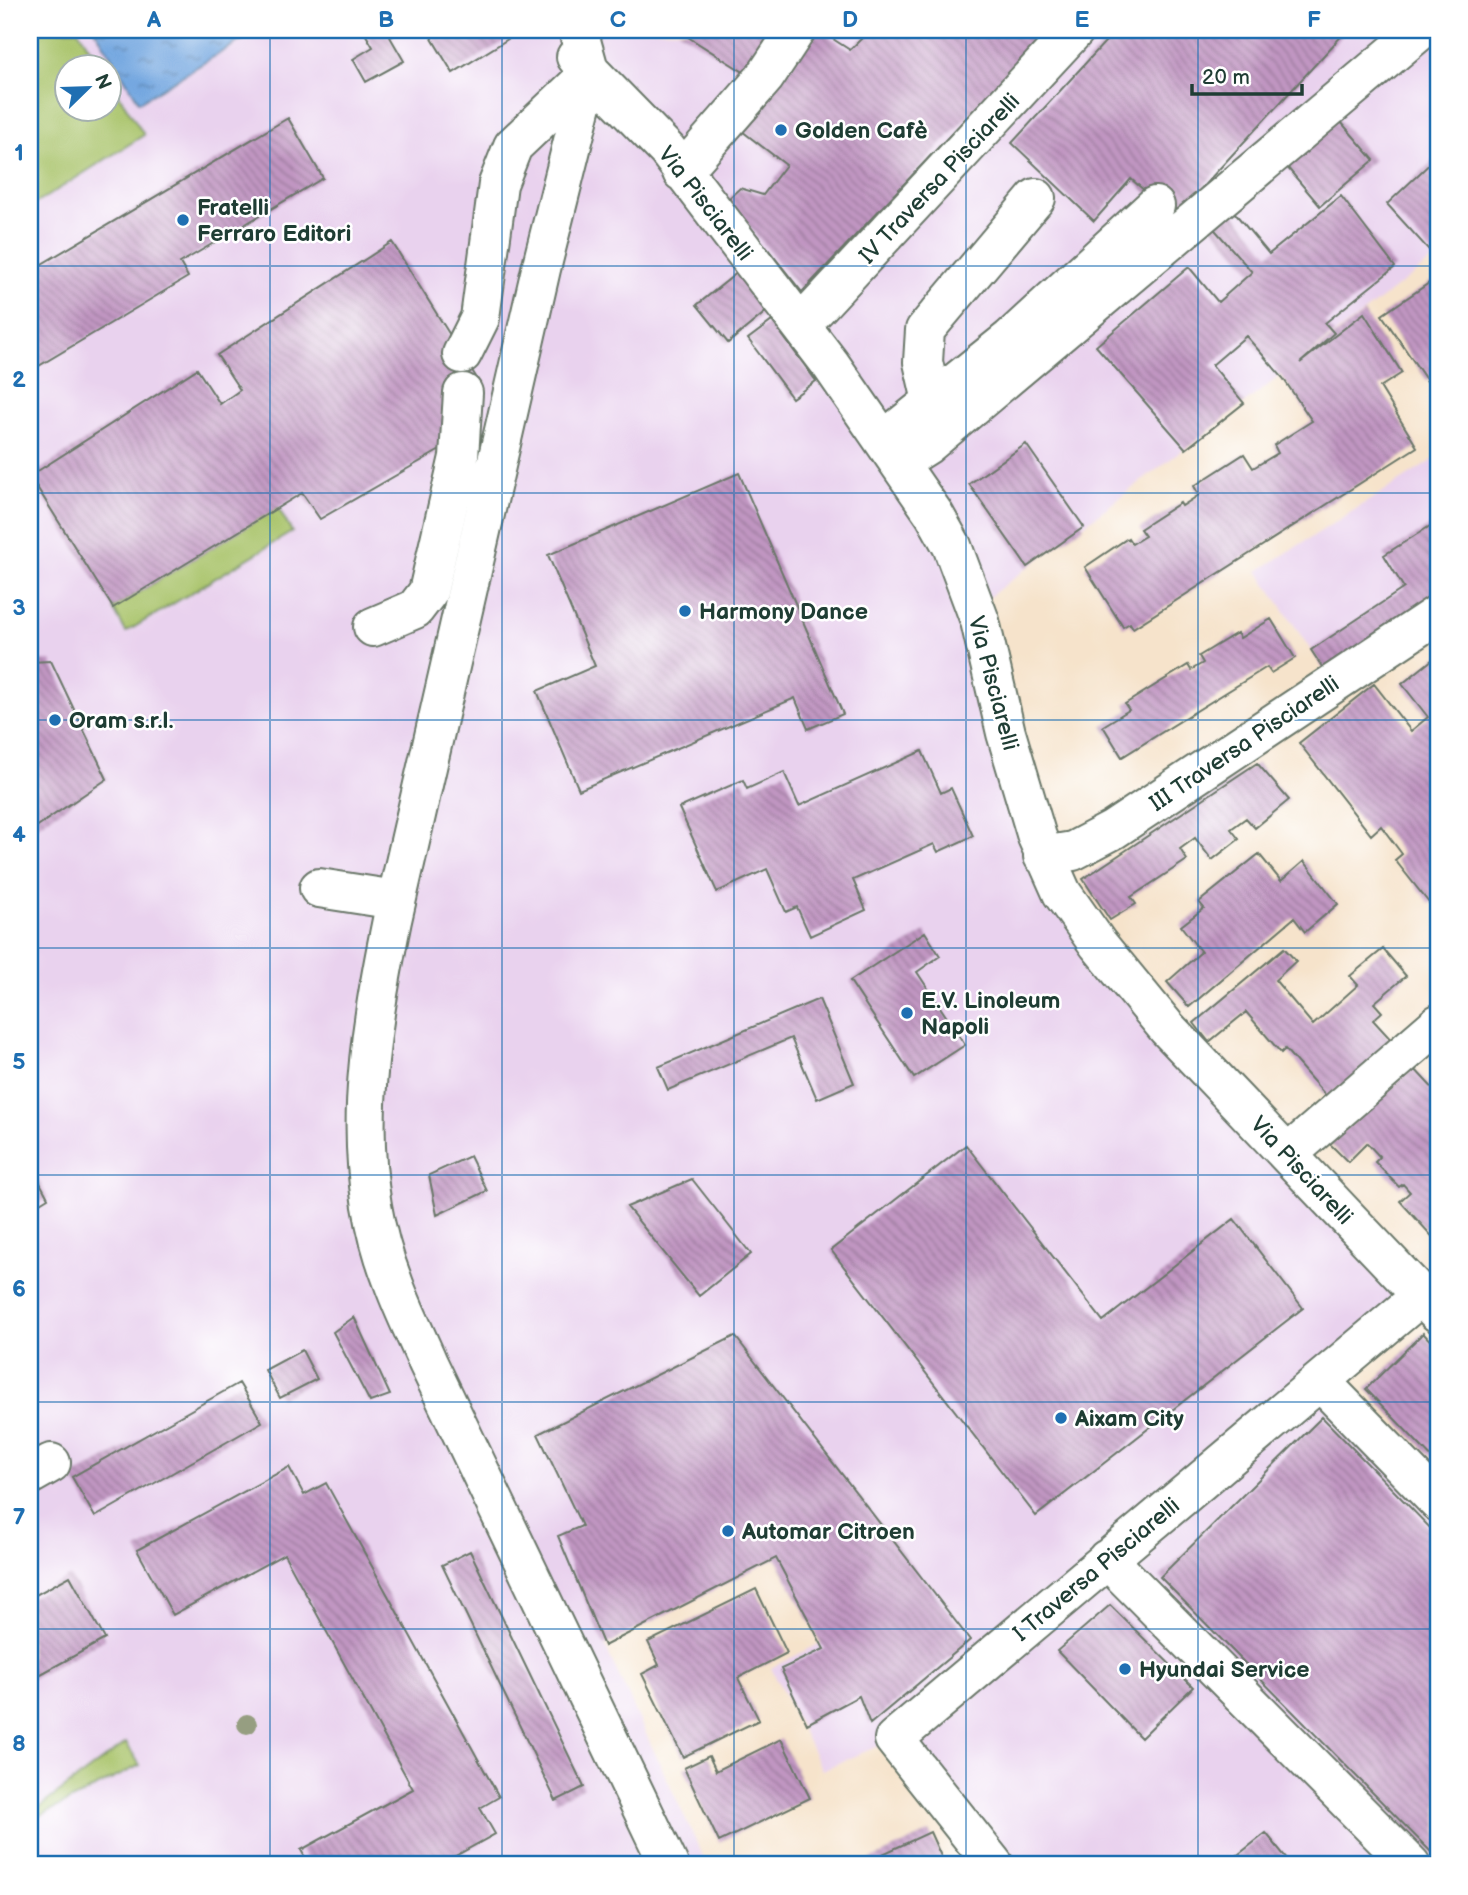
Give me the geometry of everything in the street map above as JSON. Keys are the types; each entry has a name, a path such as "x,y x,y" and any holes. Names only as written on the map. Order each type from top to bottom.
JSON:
{"street":[{"path":"559,30 565,46 590,73"},
{"name":"Via Pisciarelli","path":"578,30 590,73 667,150 801,325 892,451 952,546 993,666 1006,733 1043,856 1062,893 1167,1028 1430,1305"},
{"path":"682,172 765,77 796,30"},
{"name":"IV Traversa Pisciarelli","path":"801,325 1075,30"},
{"path":"892,451 927,445 1420,30"},
{"path":"462,354 480,318 498,184 513,146 590,73"},
{"path":"590,73 541,269 374,1008 366,1082 369,1186 391,1278 434,1375 669,1865"},
{"path":"932,401 923,362 925,330 1036,198"},
{"path":"892,451 932,401 1010,339 1155,206"},
{"path":"373,627 415,609 428,592 459,457 463,393"},
{"name":"III Traversa Pisciarelli","path":"1043,856 1073,851 1113,830 1438,614"},
{"path":"319,888 397,900"},
{"path":"1288,1154 1438,1024"},
{"name":"I Traversa Pisciarelli","path":"994,1865 894,1738 1320,1381 1430,1305"},
{"path":"1320,1381 1438,1502"},
{"path":"1107,1559 1411,1865"}],"shaded area":[{"path":"30,30 1438,30 1438,256 985,600 1050,870 1119,961 1426,1284 1333,1389 1438,1491 1438,1865 994,1865 894,1739 822,1770 771,1668 821,1643 776,1558 605,1646 707,1865 30,1865"},
{"path":"1438,457 1438,625 1330,679 1258,571"}],"green space":[{"path":"30,30 78,30 92,52 52,52 52,122 122,122 122,100 144,135 30,207"},
{"path":"278,507 292,532 126,632 113,608"},
{"path":"126,1743 140,1765 30,1821 30,1814"}],"water":[{"path":"95,30 258,30 139,102 122,74 122,52 108,52"}],"building":[{"path":"363,30 403,30 390,37 404,61 366,82 353,59 373,47"},
{"path":"513,30 516,34 453,73 428,32"},
{"path":"677,30 774,30 750,76"},
{"path":"819,30 850,50 870,30 1049,30 802,292 728,199 740,188 763,195 786,165 742,131"},
{"path":"1116,30 1347,30 1175,217 1131,179 1094,221 1012,143"},
{"path":"1334,114 1374,160 1320,206 1281,160"},
{"name":"Fratelli Ferraro Editori","path":"288,118 323,178 180,263 188,277 32,370 30,271"},
{"path":"1438,156 1438,260 1387,204"},
{"path":"1341,196 1395,267 1325,323 1334,333 1300,363 1364,313 1402,373 1380,387 1417,447 1133,628 1130,623 1123,627 1085,567 1128,538 1132,544 1145,536 1140,529 1180,503 1182,506 1199,495 1194,486 1244,454 1253,468 1278,453 1274,445 1312,421 1283,378 1246,336 1212,365 1244,403 1186,449 1096,346 1189,267 1218,302 1252,272 1209,223 1229,206 1269,254"},
{"path":"392,242 478,380 452,403 447,446 320,519 302,493 113,608 30,476 197,369 220,404 240,390 217,355"},
{"path":"738,272 768,310 728,343 697,305"},
{"path":"1438,277 1438,373 1427,381 1382,315"},
{"path":"772,321 816,381 792,398 748,339"},
{"path":"1026,444 1084,527 1027,567 969,484"},
{"name":"Harmony Dance","path":"739,473 843,714 808,729 795,698 579,790 537,691 595,666 548,555"},
{"path":"1438,521 1438,598 1330,679 1311,650 1404,588 1384,555"},
{"path":"1271,619 1295,658 1271,673 1267,667 1122,757 1103,726 1129,710 1125,704 1188,665 1191,670 1203,663 1199,656 1237,633 1240,638"},
{"path":"1438,655 1438,898 1430,904 1395,860 1402,854 1381,826 1371,835 1299,743 1374,684 1411,731 1428,717 1402,684"},
{"name":"Oram s.r.l.","path":"51,661 107,779 30,831 30,662"},
{"path":"922,751 941,793 951,788 973,836 938,852 934,844 853,880 866,910 810,936 797,907 786,912 767,869 717,892 679,808 743,780 747,789 784,772 799,806"},
{"path":"1257,763 1289,800 1255,828 1246,818 1231,829 1239,839 1212,860 1195,838 1180,849 1187,860 1131,897 1136,904 1110,920 1083,879"},
{"path":"1259,854 1281,881 1304,861 1338,904 1305,932 1294,918 1189,1007 1167,982 1201,952 1181,926 1204,908 1199,902"},
{"name":"E.V. Linoleum Napoli","path":"925,932 940,956 917,972 965,1045 914,1078 850,981"},
{"path":"1284,948 1296,961 1275,980 1313,1025 1358,985 1350,976 1383,949 1406,976 1374,1003 1382,1012 1373,1020 1396,1045 1327,1097 1285,1049 1281,1053 1246,1012 1209,1042 1194,1023"},
{"path":"819,999 854,1083 817,1099 791,1038 668,1090 658,1067"},
{"path":"1413,1067 1438,1094 1438,1243 1400,1201 1410,1192 1403,1184 1399,1187 1375,1162 1380,1157 1367,1143 1348,1162 1330,1144"},
{"name":"Aixam City","path":"966,1145 1103,1321 1234,1219 1303,1308 1036,1516 831,1250"},
{"path":"470,1156 487,1191 437,1215 429,1175"},
{"path":"30,1164 48,1198 30,1209"},
{"path":"692,1179 751,1254 699,1296 627,1207"},
{"path":"354,1317 390,1395 370,1402 333,1332"},
{"path":"1423,1333 1438,1349 1438,1464 1366,1389"},
{"name":"Automar Citroen","path":"735,1336 970,1640 870,1724 859,1696 807,1724 781,1669 824,1649 776,1558 604,1646 558,1536 582,1526 538,1434"},
{"path":"302,1350 317,1379 280,1398 265,1370"},
{"path":"239,1383 262,1422 95,1517 72,1477"},
{"path":"1322,1417 1438,1536 1438,1859 1160,1577"},
{"path":"289,1467 304,1495 326,1483 499,1797 480,1808 495,1834 439,1865 309,1865 301,1850 413,1789 284,1554 173,1615 137,1550"},
{"path":"470,1551 584,1787 556,1801 442,1565"},
{"path":"70,1576 105,1639 30,1680 30,1598"},
{"path":"756,1589 787,1653 738,1678 759,1720 683,1757 642,1674 659,1665 648,1642"},
{"name":"Hyundai Service","path":"1110,1605 1193,1687 1141,1738 1057,1651"},
{"path":"781,1739 810,1798 719,1842 684,1768 709,1756 716,1771"},
{"path":"930,1832 945,1865 859,1865"},
{"path":"1266,1833 1292,1865 1225,1865"}],"place":[{"name":"Golden Cafè","path":"781,130"},
{"name":"Fratelli Ferraro Editori","path":"183,220"},
{"name":"Harmony Dance","path":"685,611"},
{"name":"Oram s.r.l.","path":"55,720"},
{"name":"E.V. Linoleum Napoli","path":"907,1013"},
{"name":"Aixam City","path":"1061,1418"},
{"name":"Automar Citroen","path":"728,1531"},
{"name":"Hyundai Service","path":"1125,1669"}]}
